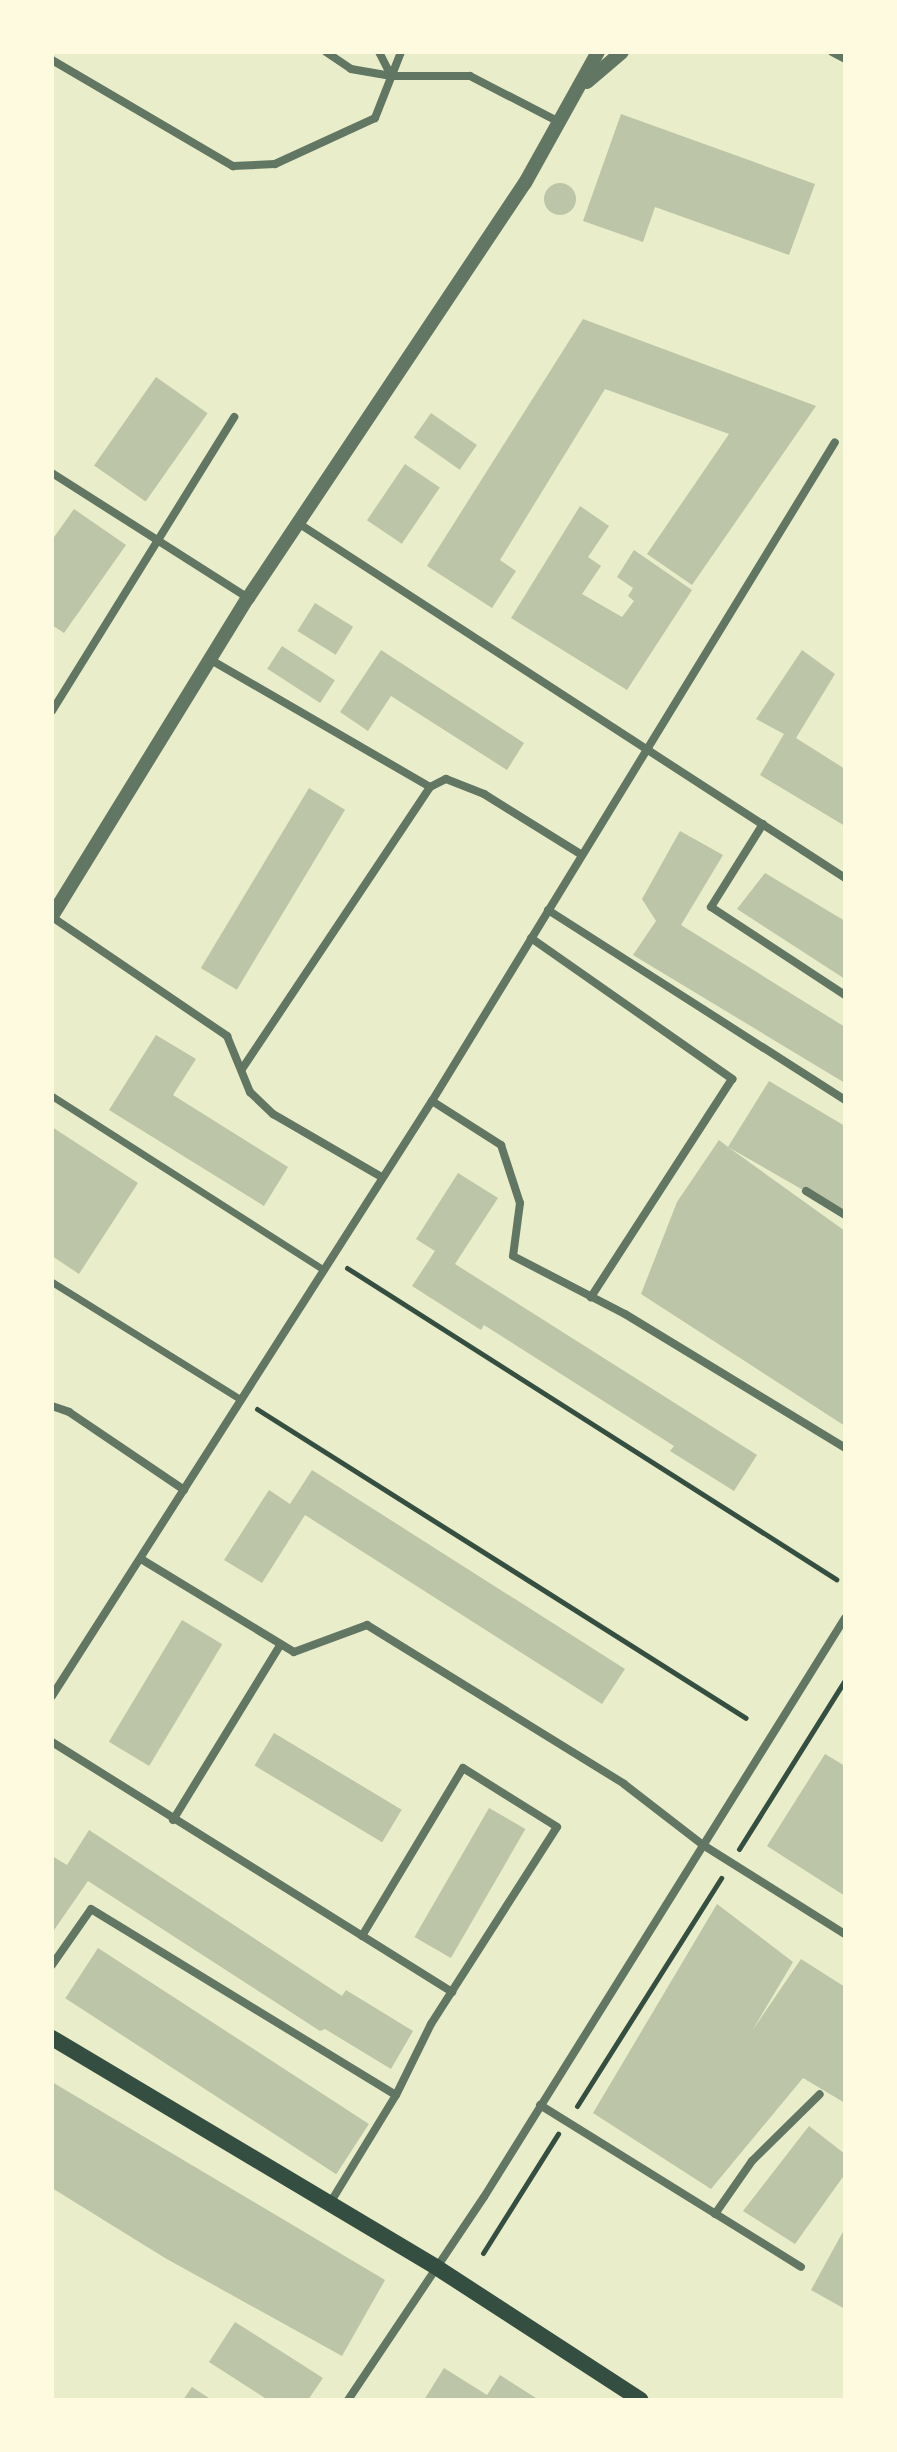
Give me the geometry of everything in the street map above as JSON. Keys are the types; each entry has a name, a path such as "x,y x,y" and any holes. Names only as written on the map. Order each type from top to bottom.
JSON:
{"main road":[{"path":"52,2038 436,2267 641,2400"}],"street":[{"path":"326,52 351,69 391,76 470,76 559,122"},
{"path":"379,52 391,76"},
{"path":"52,60 233,166 275,164 375,118 401,52"},
{"path":"380,1176 273,1114 250,1092 227,1036 52,917 248,598 525,183 584,85 598,52"},
{"path":"584,85 622,52"},
{"path":"832,52 845,59"},
{"path":"52,711 234,417"},
{"path":"52,1696 141,1559 321,1268 432,1101 835,442"},
{"path":"52,473 248,598"},
{"path":"298,523 845,878"},
{"path":"211,660 430,787"},
{"path":"242,1069 430,787 446,779 484,794 582,855"},
{"path":"763,824 711,907 845,995"},
{"path":"548,910 845,1100"},
{"path":"531,938 732,1079 591,1297"},
{"path":"52,1096 321,1268"},
{"path":"432,1101 501,1145 520,1203 513,1256 625,1314 845,1448"},
{"path":"806,1191 845,1215"},
{"path":"52,1282 240,1399"},
{"path":"52,1406 69,1412 184,1490"},
{"path":"141,1559 294,1652 367,1625 624,1784 703,1845 845,1934"},
{"path":"348,2400 540,2105 845,1618"},
{"path":"173,1820 281,1644"},
{"path":"52,1742 452,1992"},
{"path":"330,2203 396,2095 452,1992 557,1827 463,1768 362,1936"},
{"path":"52,1965 91,1909 396,2095"},
{"path":"715,2214 752,2161 820,2094"},
{"path":"540,2105 801,2267"}],"path":[{"path":"329,1256 836,1579"},
{"path":"240,1399 746,1718"},
{"path":"483,2253 845,1680"}],"building":[{"path":"621,114 815,184 789,255 655,207 643,242 583,221"},
{"path":"560,183 572,187 576,199 572,211 560,215 548,211 544,199 548,187"},
{"path":"583,319 816,406 692,585 647,554 729,434 605,389 500,560 516,571 492,608 427,566"},
{"path":"156,377 208,413 146,502 94,465"},
{"path":"431,413 477,445 460,470 414,438"},
{"path":"405,464 440,487 402,544 367,520"},
{"path":"580,506 609,526 588,557 601,566 582,594 622,617 634,601 628,596 633,588 617,577 634,550 692,590 627,690 511,618"},
{"path":"74,509 126,545 64,633 52,625 52,540"},
{"path":"315,603 353,627 336,655 298,631"},
{"path":"282,646 335,680 320,703 267,669"},
{"path":"381,650 524,743 507,770 391,696 368,731 340,712"},
{"path":"802,650 835,674 796,738 845,769 845,826 760,775 784,734 756,719"},
{"path":"309,788 345,810 237,990 201,968"},
{"path":"680,831 723,855 681,925 845,1027 845,1083 633,955 656,921 642,899"},
{"path":"765,873 845,921 845,979 737,909"},
{"path":"156,1035 196,1059 173,1095 288,1167 264,1206 109,1110"},
{"path":"769,1081 845,1126 845,1214 728,1147"},
{"path":"52,1127 138,1183 79,1274 52,1256"},
{"path":"719,1140 845,1231 845,1426 641,1294 677,1202"},
{"path":"458,1173 498,1198 455,1264 757,1455 734,1491 670,1451 674,1446 484,1325 481,1330 412,1286 435,1251 416,1239"},
{"path":"312,1470 625,1669 602,1704 305,1515 262,1583 224,1560 269,1490 290,1504"},
{"path":"182,1620 222,1644 149,1766 109,1742"},
{"path":"274,1733 402,1810 382,1842 254,1766"},
{"path":"825,1754 845,1766 845,1896 767,1846"},
{"path":"489,1808 525,1829 451,1958 414,1937"},
{"path":"89,1830 342,1996 346,1990 413,2031 391,2069 325,2029 320,2031 88,1881 52,1933 52,1856 67,1865"},
{"path":"717,1904 793,1962 752,2031 801,1959 845,1987 845,2103 803,2078 711,2189 593,2113"},
{"path":"98,1948 369,2124 336,2174 65,1998"},
{"path":"52,2082 385,2280 342,2356 165,2258 52,2188"},
{"path":"809,2126 845,2154 845,2174 795,2244 743,2211"},
{"path":"845,2228 845,2309 811,2290"},
{"path":"235,2322 323,2378 308,2400 268,2400 209,2362"},
{"path":"444,2368 487,2395 500,2375 539,2400 424,2400"},
{"path":"192,2387 212,2400 183,2400"}]}
